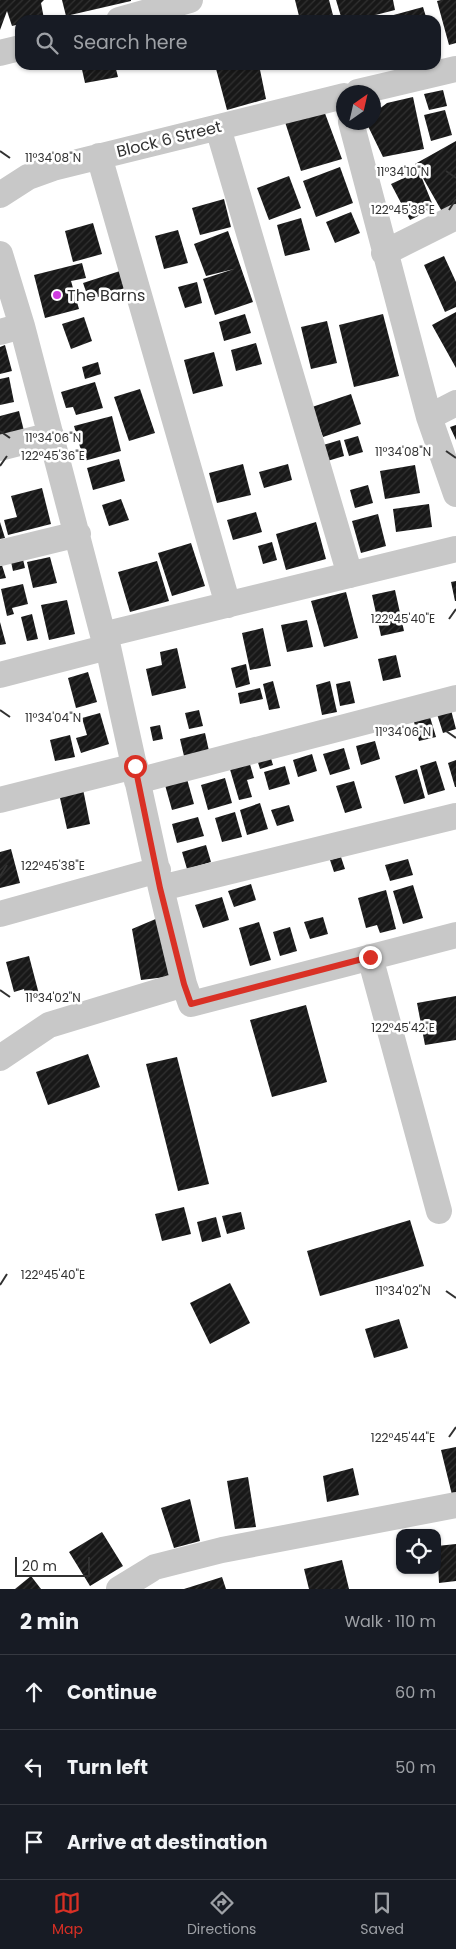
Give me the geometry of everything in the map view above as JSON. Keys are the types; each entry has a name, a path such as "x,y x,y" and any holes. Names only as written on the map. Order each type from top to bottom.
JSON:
{"street":[{"path":"137,15 190,0"},
{"path":"0,54 15,50"},
{"path":"381,87 456,69"},
{"name":"Block 6 Street","path":"0,195 28,177 53,168 336,98"},
{"path":"218,128 350,576"},
{"path":"353,130 384,253 429,417 456,494"},
{"path":"99,156 228,605"},
{"path":"384,253 456,217"},
{"path":"0,254 11,329 51,435 78,534 105,641 184,984 191,1004 456,935"},
{"path":"429,417 456,402"},
{"path":"0,448 51,435"},
{"path":"0,554 78,534"},
{"path":"0,675 105,641 228,605 456,549"},
{"path":"0,800 136,774 456,698"},
{"path":"0,914 456,816"},
{"path":"370,957 439,1211"},
{"path":"0,1058 49,1025 184,984"},
{"path":"119,1589 154,1567 222,1550 456,1504"}],"building":[{"path":"0,0 44,0 41,3 43,15 15,15 15,25 12,26 7,11 0,30"},
{"path":"62,0 131,0 70,15 66,15"},
{"path":"295,0 329,0 333,15 299,15"},
{"path":"336,0 393,0 395,10 376,15 340,15"},
{"path":"456,0 456,43 449,45 437,1"},
{"path":"423,7 425,15 394,15"},
{"path":"82,70 116,70 118,77 85,83"},
{"path":"216,70 260,70 266,99 227,110"},
{"path":"443,90 447,106 429,110 424,94"},
{"path":"413,97 424,149 383,157 370,130 381,130 381,108 387,103"},
{"path":"323,108 342,159 301,171 285,122"},
{"path":"445,110 452,135 431,141 424,115"},
{"path":"456,141 456,208 444,215 415,164"},
{"path":"340,167 353,203 316,217 303,181"},
{"path":"419,171 434,208 410,220 391,184"},
{"path":"289,176 301,208 269,220 257,188"},
{"path":"224,199 231,227 200,235 192,208"},
{"path":"351,212 360,233 335,243 326,222"},
{"path":"301,218 310,250 285,256 277,225"},
{"path":"93,223 102,254 73,262 65,231"},
{"path":"178,230 188,263 164,269 155,236"},
{"path":"228,231 253,302 215,315 203,279 234,269 206,276 194,244"},
{"path":"444,256 456,282 456,307 445,312 424,265"},
{"name":"The Barns","path":"82,263 86,278 71,281 79,309 45,318 34,275"},
{"path":"120,271 125,288 89,300 83,283"},
{"path":"197,282 202,303 185,308 178,287"},
{"path":"456,312 456,368 432,325"},
{"path":"245,314 251,333 224,341 219,322"},
{"path":"383,314 399,376 354,387 339,325"},
{"path":"84,317 92,341 71,349 62,324"},
{"path":"327,321 337,363 311,369 301,327"},
{"path":"256,343 262,364 236,371 231,350"},
{"path":"5,345 12,371 0,374 0,347"},
{"path":"214,352 223,386 193,394 184,360"},
{"path":"98,362 101,374 85,379 82,367"},
{"path":"9,377 14,402 0,405 0,379"},
{"path":"95,382 103,408 76,415 73,407 66,408 61,392"},
{"path":"140,389 155,433 129,441 114,397"},
{"path":"351,394 361,424 323,437 312,407"},
{"path":"19,411 24,431 0,437 0,416"},
{"path":"112,416 121,451 84,461 74,426"},
{"path":"456,425 456,440 450,427"},
{"path":"358,436 363,452 349,456 344,440"},
{"path":"340,440 344,456 324,462 320,446"},
{"path":"119,459 125,481 93,490 87,468"},
{"path":"243,464 251,495 217,503 209,473"},
{"path":"288,464 292,480 264,488 259,472"},
{"path":"415,465 420,493 385,499 380,471"},
{"path":"368,485 373,503 355,508 350,490"},
{"path":"42,488 51,524 8,535 4,520 17,517 11,496"},
{"path":"121,499 129,520 109,526 102,505"},
{"path":"429,504 432,527 396,532 393,509"},
{"path":"256,512 262,532 233,540 227,520"},
{"path":"378,514 386,546 361,553 352,521"},
{"path":"0,522 5,538 0,539"},
{"path":"316,522 326,559 286,570 276,534"},
{"path":"272,542 277,560 263,564 258,546"},
{"path":"191,543 205,586 172,596 158,553"},
{"path":"22,555 25,568 13,571 10,557"},
{"path":"50,557 57,583 33,588 27,562"},
{"path":"0,559 6,578 0,579"},
{"path":"157,561 169,601 130,612 118,572"},
{"path":"456,581 456,601 455,601 451,582"},
{"path":"23,584 28,604 12,608 14,614 7,616 1,589"},
{"path":"395,590 404,631 381,636 372,595"},
{"path":"346,592 358,638 324,647 311,601"},
{"path":"67,600 75,634 49,640 41,605"},
{"path":"32,614 38,639 27,641 21,617"},
{"path":"307,620 313,647 287,652 281,625"},
{"path":"0,622 6,644 0,645"},
{"path":"263,628 271,666 250,670 242,633"},
{"path":"177,648 186,688 152,696 146,669 162,665 160,652"},
{"path":"396,655 401,677 383,681 378,659"},
{"path":"246,664 250,684 236,688 231,668"},
{"path":"88,672 97,702 76,708 68,678"},
{"path":"273,681 280,708 269,710 263,684"},
{"path":"330,681 337,712 322,715 316,685"},
{"path":"350,681 355,703 340,706 336,684"},
{"path":"260,688 263,699 240,704 238,693"},
{"path":"199,710 203,726 189,729 185,713"},
{"path":"451,710 456,729 443,733 437,714"},
{"path":"100,713 109,744 81,753 76,738 87,735 82,718"},
{"path":"430,717 436,737 419,741 414,722"},
{"path":"160,725 163,739 153,741 150,727"},
{"path":"205,733 209,751 184,756 180,739"},
{"path":"70,735 75,757 55,761 50,740"},
{"path":"375,741 380,759 361,765 356,746"},
{"path":"344,748 350,769 330,775 323,754"},
{"path":"269,752 273,765 260,769 256,756"},
{"path":"312,754 317,771 298,777 293,760"},
{"path":"456,760 456,787 455,787 448,763"},
{"path":"249,761 254,778 247,780 252,797 239,800 229,766"},
{"path":"436,761 445,790 428,795 420,766"},
{"path":"285,766 290,784 269,790 264,772"},
{"path":"417,769 425,798 404,804 395,776"},
{"path":"225,778 232,803 208,810 201,785"},
{"path":"187,779 194,804 172,810 165,785"},
{"path":"354,781 362,808 345,813 336,786"},
{"path":"82,784 90,824 67,829 58,789"},
{"path":"260,803 268,829 247,835 240,810"},
{"path":"289,805 294,821 277,826 271,810"},
{"path":"235,812 242,837 222,842 215,818"},
{"path":"198,817 204,836 177,843 172,824"},
{"path":"206,845 211,862 187,869 182,852"},
{"path":"11,849 20,883 0,888 0,852"},
{"path":"341,857 345,869 334,872 330,860"},
{"path":"408,859 413,875 390,881 385,865"},
{"path":"251,884 256,900 234,907 228,891"},
{"path":"413,885 423,918 403,924 393,891"},
{"path":"386,890 396,929 380,933 377,925 366,928 358,898"},
{"path":"222,897 229,920 203,928 195,905"},
{"path":"323,917 328,934 310,939 304,922"},
{"path":"158,918 174,976 141,980 132,929"},
{"path":"259,922 271,960 250,966 239,928"},
{"path":"290,927 297,951 280,956 273,932"},
{"path":"29,956 40,998 27,1001 24,989 14,992 6,962"},
{"path":"456,996 456,1040 425,1045 417,1003"},
{"path":"306,1005 327,1082 272,1097 250,1020"},
{"path":"88,1054 100,1087 48,1105 36,1072"},
{"path":"177,1057 209,1184 178,1191 146,1064"},
{"path":"184,1207 191,1234 162,1241 155,1214"},
{"path":"241,1212 245,1229 227,1234 222,1216"},
{"path":"216,1217 221,1237 202,1242 197,1222"},
{"path":"410,1220 424,1266 320,1296 307,1251"},
{"path":"230,1283 250,1323 210,1344 190,1303"},
{"path":"399,1319 408,1348 374,1358 365,1329"},
{"path":"456,1447 456,1494 452,1495 441,1450"},
{"path":"353,1468 359,1495 327,1502 323,1476"},
{"path":"248,1477 256,1527 235,1529 227,1481"},
{"path":"190,1499 200,1541 174,1548 161,1508"},
{"path":"102,1532 123,1566 90,1586 69,1552"},
{"path":"456,1544 456,1581 439,1583 439,1574 441,1574 441,1546"},
{"path":"342,1560 349,1589 309,1589 304,1569"},
{"path":"31,1576 41,1589 15,1589"},
{"path":"222,1577 226,1589 184,1589"}],"place":[{"name":"The Barns","path":"57,295"}],"route":[{"path":"135,766 158,870 160,888 184,984 191,1004 370,957"}]}
